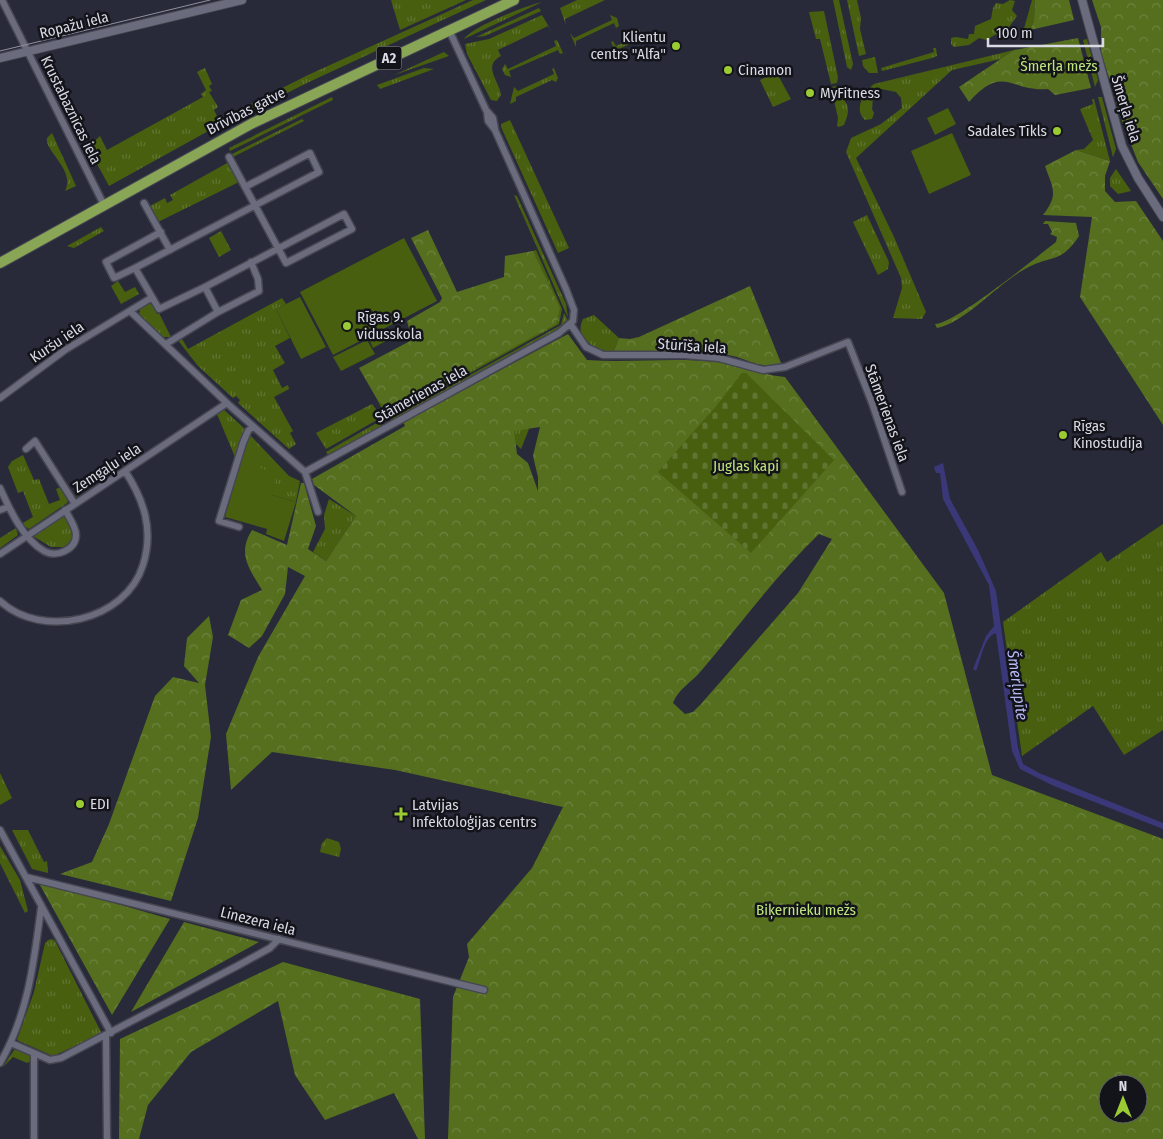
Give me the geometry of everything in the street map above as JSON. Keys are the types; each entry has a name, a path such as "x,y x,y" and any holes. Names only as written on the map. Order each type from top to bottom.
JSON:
{"highway":[{"name":"Brīvības gatve","path":"0,263 251,124 514,0"}],"street":[{"name":"Krustabaznīcas iela","path":"2,0 104,205"},
{"name":"Ropažu iela","path":"0,58 242,0"},
{"name":"Šmerļa iela","path":"1082,0 1122,146 1138,178 1163,217"},
{"path":"449,30 487,112 493,118 495,130 566,289 574,310 571,325"},
{"path":"161,232 106,262 114,278 319,172 310,153 245,187"},
{"path":"135,268 159,309 204,287 251,262 278,248 344,214 352,230 286,263 278,248 254,205 229,157"},
{"path":"144,203 170,250"},
{"path":"166,344 218,312 259,291 258,279 251,262"},
{"path":"204,287 218,312"},
{"name":"Kuršu iela","path":"0,398 65,350 151,298"},
{"path":"130,311 227,403 305,472 318,512"},
{"name":"Stūrīša iela","path":"571,325 586,347 603,356 685,355 720,358 763,370 785,367 848,342"},
{"name":"Stāmerienas iela","path":"305,472 571,325"},
{"name":"Stāmerienas iela","path":"848,342 872,403 902,492"},
{"name":"Zemgaļu iela","path":"0,554 227,403"},
{"path":"239,527 219,521 243,443 248,431 253,426"},
{"path":"26,449 35,441 75,504"},
{"path":"0,601 19,614 41,621 56,623 87,618 103,610 126,591 143,567 148,528 140,494 125,471"},
{"path":"0,488 8,507 28,536 46,552 55,554 64,552 71,546 76,533 65,510"},
{"path":"0,510 8,507"},
{"path":"0,830 109,1035 107,1139"},
{"name":"Linezera iela","path":"26,876 484,990"},
{"path":"0,1063 12,1043 29,989 41,908"},
{"path":"12,1043 50,1060 61,1058 109,1035 270,948 279,939"},
{"path":"34,1053 34,1139"}],"green space":[{"path":"391,0 466,0 400,30"},
{"path":"473,0 486,0 309,82 223,125 220,120 221,124 109,186 88,147 100,136 107,150 203,97 201,94 206,90 197,72 205,68 212,84 209,86 212,91 209,92 218,107 214,110 219,120 308,75"},
{"path":"577,0 605,0 565,19 566,25 560,8"},
{"path":"833,0 839,0 853,64 851,70 847,67"},
{"path":"847,0 857,0 861,18 860,29 866,54 859,56"},
{"path":"1010,0 1015,1 1012,10 1017,16 1009,27 986,40 979,38 969,45 954,47 951,44 951,38 968,39 969,34 974,34 975,26 991,19 996,3 1003,4"},
{"path":"1032,0 1035,0 1034,21 1030,30 1023,32"},
{"name":"Šmerļa mežs","path":"1035,0 1069,0 1074,20 1030,30 1034,21"},
{"name":"Šmerļa mežs","path":"1092,0 1163,0 1163,199 1138,162 1123,124 1101,52 1101,27"},
{"path":"542,2 464,39 488,23 512,12"},
{"path":"539,8 541,11 485,36 476,37"},
{"path":"824,11 838,77 837,83 831,84 820,39 816,39 809,12"},
{"path":"542,15 552,32 548,26 498,50 501,56 495,60 492,69 501,95 497,101 491,100 467,54 465,44 489,39"},
{"path":"610,15 617,18 619,26 616,28 614,23 576,41 576,47 570,33 574,38 612,20"},
{"path":"639,29 643,38 621,48 619,52 614,49 611,42 613,41 616,46 639,35 637,30"},
{"name":"Šmerļa mežs","path":"1078,38 1091,88 1055,95 1048,89 1035,89 1007,82 999,82 981,90 969,102 959,87 1014,50"},
{"path":"1087,39 1098,80 1095,87 1083,40"},
{"path":"557,40 563,53 560,54 558,50 509,71 511,77 505,75 502,69 505,64 508,69 556,46 554,41"},
{"path":"933,48 936,48 937,56 882,71 881,68 934,52"},
{"path":"1014,50 1001,59 952,70 856,158 894,237 926,312 922,319 893,318 902,288 901,278 846,152 851,138 881,124 902,108 901,98 896,92 881,89 873,97 872,109 874,113 872,119 865,120 860,111 861,101 874,84"},
{"path":"444,52 449,56 394,75"},
{"path":"875,57 878,73 869,73 863,66 862,60"},
{"path":"773,66 791,99 773,107 760,80 772,74 769,68"},
{"path":"424,68 434,69 380,89 377,85"},
{"path":"554,68 558,78 556,82 552,80 516,97 516,101 510,104 514,87 518,91 554,74 552,69"},
{"path":"837,86 848,107 844,125 839,127 837,126 838,118 831,87"},
{"path":"332,97 333,100 230,151 229,148"},
{"path":"1098,97 1102,97 1116,149 1113,157"},
{"path":"1092,99 1094,99 1110,161 1076,150 1084,149 1093,140 1080,109 1093,104"},
{"path":"948,108 956,124 935,135 927,118"},
{"path":"302,119 304,121 233,157 232,154"},
{"path":"510,120 569,248 558,253 501,127 501,124"},
{"path":"52,133 76,186 65,191 67,183 63,168 47,143 47,138"},
{"path":"952,133 971,175 929,194 911,151"},
{"path":"1076,150 1110,161 1105,176 1105,191 1115,202 1136,201 1163,241 1163,425 1080,297 1092,217 1043,215 1053,196 1045,166"},
{"path":"229,162 239,182 158,222 150,206 165,198 167,203 173,200 170,195"},
{"path":"1116,169 1131,191 1118,194 1110,186 1110,178"},
{"path":"514,195 517,196 566,304 568,318"},
{"path":"867,215 889,262 888,269 878,275 853,222"},
{"path":"1045,221 1076,223 1079,236 1060,255 1025,269 970,311 937,328 935,324 945,321 977,302 1056,242 1057,237 1050,234 1052,232 1048,224 1043,224"},
{"path":"101,227 104,231 74,248 67,246"},
{"path":"428,230 457,292 504,277 505,256 533,251 560,308 556,324 481,365 390,410 378,401 359,368 412,340 407,321 440,302 442,298 411,238"},
{"path":"221,231 231,250 219,257 209,238"},
{"path":"404,238 437,301 333,355 300,292"},
{"path":"536,250 562,309 559,324 401,411 385,416 378,401 476,356 559,308 533,251"},
{"path":"118,281 125,292 135,287 139,294 121,304 111,286"},
{"path":"750,286 781,363 762,365 733,356 703,352 613,353 619,338 630,339 639,337"},
{"path":"300,297 326,347 301,359 276,309"},
{"path":"282,298 286,304 276,309 290,338 275,346 285,363 273,370 282,388 288,385 289,389 274,397 293,431 290,433 296,444 289,449 238,403 240,400 236,396 233,398 198,366 177,339 181,337 188,349"},
{"path":"149,301 157,314 159,313 171,337 163,337 139,314 141,306"},
{"path":"564,313 568,321 560,329 393,420 386,418 401,413 561,325"},
{"path":"594,315 619,338 613,353 593,346 584,338 581,332 583,319"},
{"path":"389,329 393,337 373,348 369,339"},
{"name":"Biķernieku mežs","path":"568,334 587,360 669,360 726,363 785,377 944,593 992,775 1163,839 1163,1139 448,1139 453,997 469,957 467,944 532,868 563,807 395,770 272,752 231,790 226,734 258,657 305,576 288,567 285,594 262,636 249,648 228,635 241,600 262,590 246,561 245,546 252,530 287,545 301,483 304,483 316,526 308,549 326,561 356,516 314,485 312,479 405,426 403,422","holes":["540,427 533,456 538,477 538,491 528,463 517,454 514,431","819,534 832,539 798,593 701,704 693,712 685,714 673,703 675,698 701,671 773,584"]},
{"path":"367,340 375,354 341,371 333,357"},
{"name":"Juglas kapi","path":"742,373 746,373 834,460 751,553 658,472 717,405"},
{"path":"372,404 382,417 326,449 316,433"},
{"path":"222,408 245,429 235,457 217,414 205,420"},
{"path":"382,420 382,426 328,455 326,452"},
{"path":"519,424 529,429 521,449 509,437"},
{"path":"250,435 289,476 300,481 296,502 272,495 259,468 243,453"},
{"path":"243,453 262,458 259,468 278,473 272,495 296,502 284,541 266,534 267,529 225,517"},
{"path":"23,455 34,480 39,479 49,504 60,500 56,489 61,487 68,500 67,503 29,529 21,524 33,517 23,491 18,493 8,467 12,461"},
{"path":"117,464 118,466 84,489 77,497 74,492"},
{"path":"329,499 356,516 326,561 313,552 325,529 324,515"},
{"path":"65,515 72,528 73,536 64,547 51,547 33,536"},
{"path":"1163,524 1163,730 1124,755 1093,706 1022,756 1003,622 1101,552 1107,562"},
{"path":"16,528 18,535 0,548 0,538"},
{"path":"209,616 213,637 205,685 211,737 198,818 171,901 60,874 92,862 109,824 155,696 173,677 199,683 184,666 187,638"},
{"path":"0,773 12,798 0,805"},
{"path":"12,830 28,830 44,862 47,861 48,873 32,869"},
{"path":"327,838 339,842 341,849 339,857 320,852 322,843"},
{"path":"0,846 20,880 28,911 25,913 0,863"},
{"path":"44,883 170,919 112,1015 40,885"},
{"path":"184,922 259,942 131,1012"},
{"path":"52,939 55,941 102,1034 53,1056 17,1040 34,992 45,943"},
{"path":"283,962 420,999 425,1139 418,1139 394,1093 325,1120 295,1075 278,1001 191,1052 148,1105 139,1139 119,1139 120,1039"},
{"path":"17,1049 31,1056 31,1061 27,1063 13,1057 3,1067 14,1050"}],"shaded area":[{"path":"943,463 950,499 978,550 996,591 1018,748 1023,764 1039,773 1163,823 1163,829 1054,786 1020,769 1012,751 996,633 986,643 976,671 973,669 986,636 994,626 989,585 943,499 940,473 936,473 934,467"}],"tram line":[{"path":"0,51 210,0"}],"place":[{"name":"Klientu centrs \"Alfa\"","path":"676,46"},
{"name":"Cinamon","path":"728,70"},
{"name":"MyFitness","path":"810,93"},
{"name":"Sadales Tīkls","path":"1057,131"},
{"name":"Rīgas 9. vidusskola","path":"347,326"},
{"name":"Rīgas Kinostudija","path":"1063,435"},
{"name":"EDI","path":"80,804"},
{"name":"Latvijas Infektoloģijas centrs","path":"401,814"}],"water label":[{"name":"Šmerļupīte","path":"1018,685"}]}
